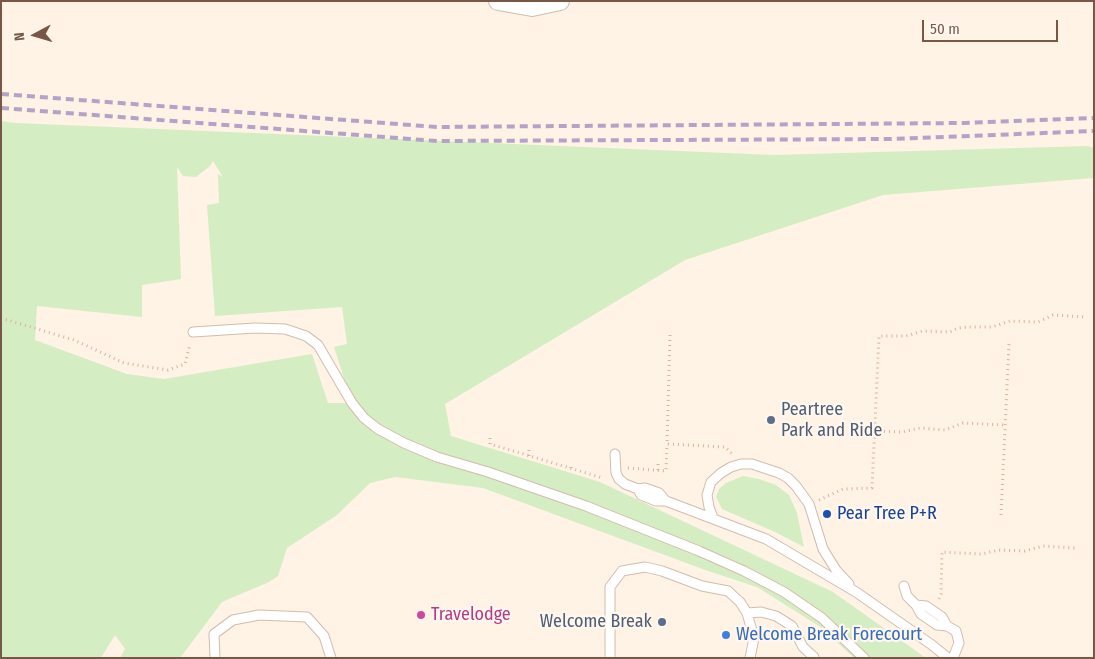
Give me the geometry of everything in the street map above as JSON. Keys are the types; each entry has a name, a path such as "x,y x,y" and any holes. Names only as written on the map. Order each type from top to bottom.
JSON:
{"street":[{"path":"498,1 532,7 560,1"}],"lane":[{"path":"193,332 255,328 285,330 306,336 318,345 352,403 364,418 378,429 404,443 437,457 488,472 586,506 744,571 784,592 822,618 864,658"},
{"path":"615,454 616,473 625,484 638,489 641,495 656,501 666,501 766,539 856,592 948,658"},
{"path":"713,518 708,507 707,496 711,482 720,473 731,467 741,464 752,464 788,478 809,504 823,550 836,570 856,592"},
{"path":"610,658 610,587 622,570 646,567 702,586 728,591 740,602 747,613 754,638 750,658"},
{"path":"691,587 702,586"},
{"path":"904,586 907,596 916,605 921,614 937,625 947,626 956,631 959,643 954,658"},
{"path":"916,605 926,606 932,610 942,618 947,626"},
{"path":"747,613 762,612 776,616 792,626 803,647 814,657"},
{"path":"215,658 214,634 233,620 259,615 307,617 324,636 331,658"},
{"path":"802,658 803,647"}],"path":[{"path":"809,504 843,489 872,488 879,336 906,336 923,331 950,332 958,328 992,327 1010,321 1038,322 1053,315 1086,317"},
{"path":"1,318 74,340 124,363 168,370 185,364 193,332"},
{"path":"490,438 490,444 608,479 628,468 666,471 670,335"},
{"path":"1001,515 1009,344"},
{"path":"874,431 902,432 920,428 945,430 963,423 1005,425"},
{"path":"667,444 726,447 741,464"},
{"path":"529,450 529,456"},
{"path":"571,463 571,468"},
{"path":"658,464 658,470"},
{"path":"932,610 941,594 942,552 982,554 999,550 1025,551 1043,546 1075,548"}],"green space":[{"path":"1,121 774,155 1088,146 1094,148 1094,178 883,195 685,260 445,404 451,436 600,482 833,592 926,658 854,658 822,628 757,587 708,571 483,488 395,477 370,483 337,515 287,548 278,576 269,582 222,602 180,658 120,658 125,649 115,635 101,658 1,658","holes":["213,161 223,177 218,174 219,203 207,205 215,316 342,307 347,344 334,347 352,403 328,403 312,354 164,379 127,374 35,340 37,306 142,317 142,285 181,279 177,167 183,176 196,177 209,167"]},
{"path":"743,476 776,485 789,495 797,513 804,547 722,509 716,497 719,489 726,483"}],"railway":[{"path":"1,94 437,127 965,123 1094,118"},
{"path":"1,108 437,141 892,139 1094,131"}],"place":[{"name":"Peartree Park and Ride","path":"771,420"},
{"name":"Pear Tree P+R","path":"827,514"},
{"name":"Travelodge","path":"421,615"},
{"name":"Welcome Break","path":"662,622"},
{"name":"Welcome Break Forecourt","path":"726,635"}]}
